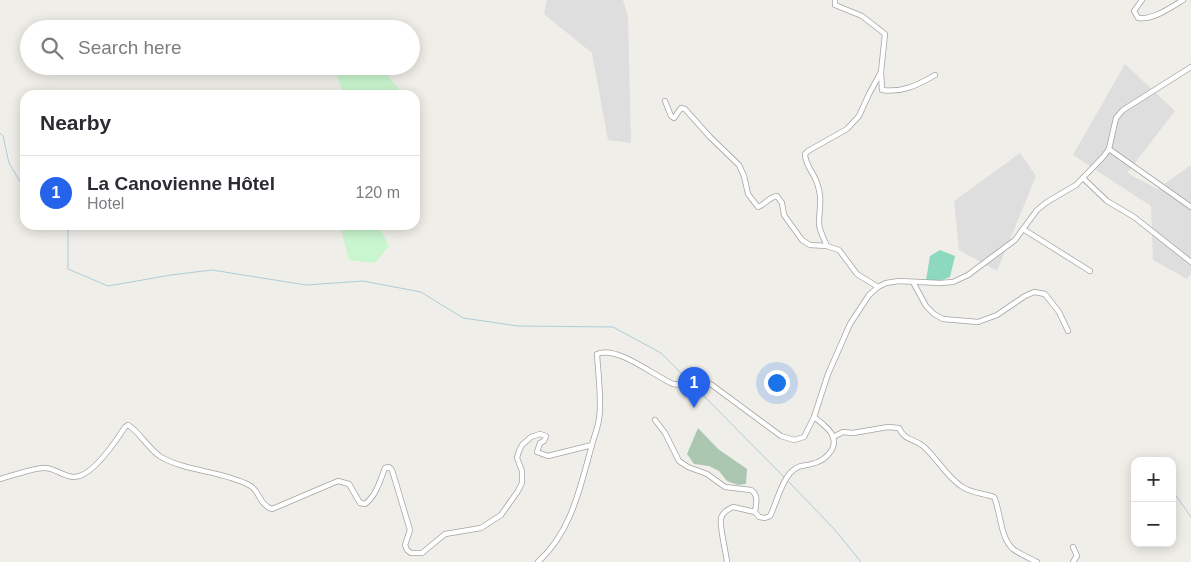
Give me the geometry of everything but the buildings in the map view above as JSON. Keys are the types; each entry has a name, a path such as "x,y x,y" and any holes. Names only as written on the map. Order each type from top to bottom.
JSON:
{"street":[{"path":"835,0 835,4 862,16 885,34 881,72 882,90 892,91 917,86 935,75"},
{"path":"1142,0 1134,11 1138,18 1143,19 1166,10 1183,0"},
{"path":"538,562 551,550 562,534 574,506 600,418 597,354 599,352 608,352 632,361 673,384 679,385 704,381 781,436 794,440 804,438 814,417 828,374 850,324 869,295 886,283 899,281 953,282 968,275 1015,240 1042,206 1076,185 1103,158 1109,149 1116,118 1123,110 1191,67"},
{"path":"826,246 819,226 821,209 820,191 813,174 805,162 805,154 847,129 859,116 868,94 881,72"},
{"path":"665,101 671,116 674,118 681,108 685,109 739,165 744,176 748,194 758,207 764,205 773,196 777,196 781,200 783,212 787,220 802,240 810,245 826,246 839,250 857,274 878,287"},
{"path":"1109,149 1191,207"},
{"path":"1083,178 1107,201 1134,217 1191,262"},
{"path":"1023,230 1090,271"},
{"path":"913,282 926,306 943,319 978,322 997,315 1034,292 1045,294 1059,312 1068,331"},
{"path":"814,417 834,437"},
{"path":"655,420 666,433 679,461 683,464 707,474 724,487 755,492 757,497 755,512"},
{"path":"0,479 45,468 76,477 98,463 128,425 161,457 190,468 252,486 260,501 272,509 338,481 349,484 360,503 365,504 370,500 385,468 389,467 392,470 410,530 405,545 410,553 415,554 428,550 444,534 481,528 500,515 522,483 522,471 517,458 522,445 531,437 540,434 546,436 544,441 540,443 537,452 548,456 592,445"},
{"path":"834,437 843,432 853,434 888,427 899,428 903,436 929,451 959,486 994,497 999,508 1006,540 1012,548 1038,562"},
{"path":"727,562 721,524 721,517 726,510 733,507 755,512 759,517 765,518 770,516 780,490 790,474 804,464 812,464 828,455 833,446 834,437"},
{"path":"1073,547 1077,556 1073,562"}],"shaded area":[{"path":"547,0 623,0 628,16 631,143 608,140 592,53 544,14"},
{"path":"1125,64 1175,111 1127,173 1157,189 1191,165 1191,274 1187,279 1153,260 1151,206 1073,155"},
{"path":"1020,153 1036,176 997,271 959,250 954,201"}],"green space":[{"path":"340,75 387,75 400,90 342,90 337,77"},
{"path":"341,230 381,230 389,246 375,263 349,260"},
{"path":"940,250 955,256 950,277 942,280 926,280 930,256"},
{"path":"698,428 718,449 747,469 746,484 738,485 727,481 719,471 709,466 694,464 687,454"}],"waterway":[{"path":"0,133 3,136 9,163 20,182"},
{"path":"68,230 68,269 108,286 212,270 306,285 363,281 421,292 463,318 518,326 613,327 661,353 690,382"},
{"path":"693,385 785,478"},
{"path":"789,482 835,530 861,562"},
{"path":"1176,496 1191,517"}],"place":[{"name":"La Canovienne Hôtel","path":"694,408"}]}
